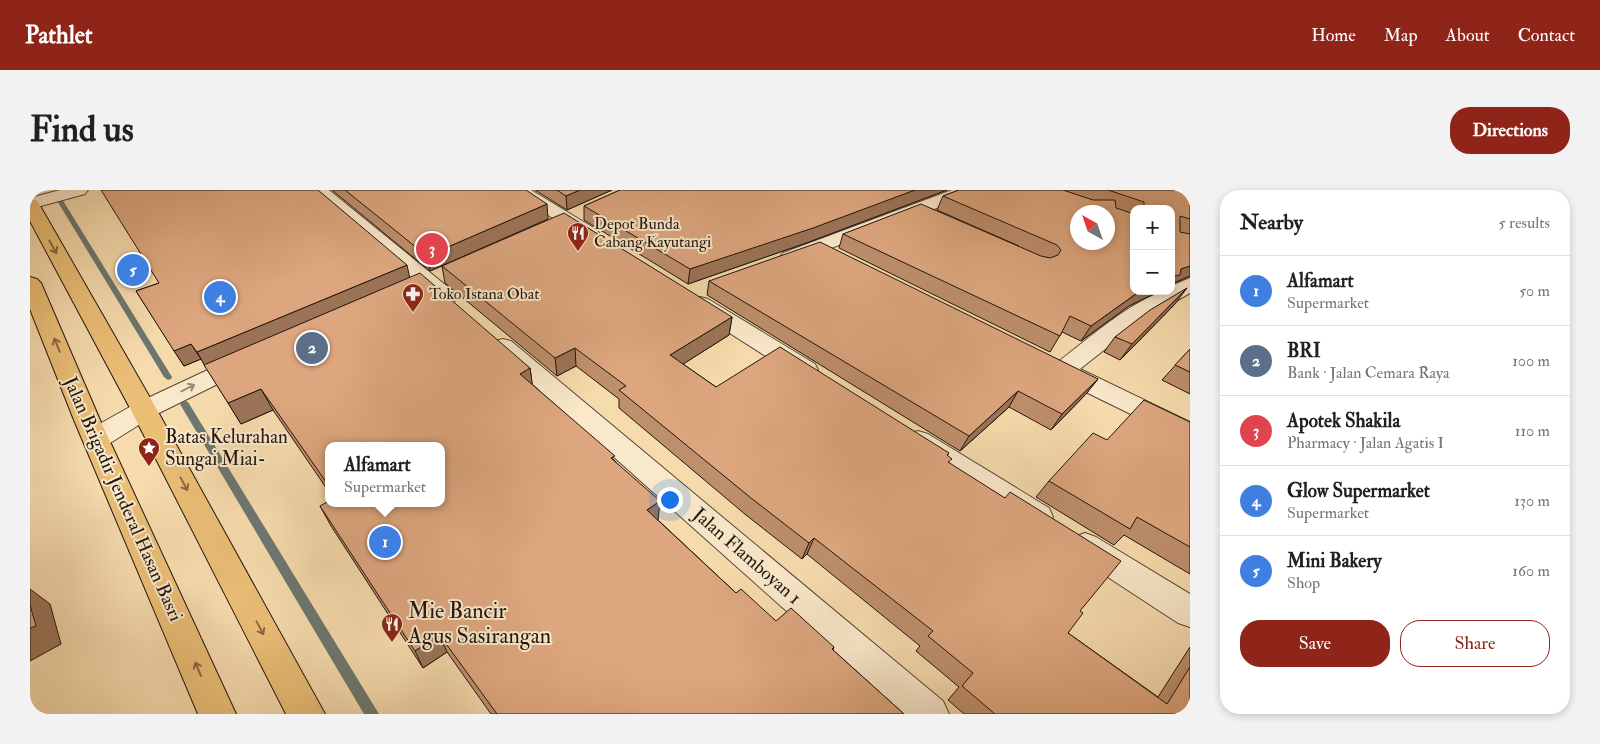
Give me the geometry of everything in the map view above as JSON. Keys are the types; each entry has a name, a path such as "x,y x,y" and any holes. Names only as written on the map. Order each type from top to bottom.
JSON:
{"highway":[{"path":"30,204 144,410 306,714"},
{"name":"Jalan Brigadir Jenderal Hasan Basri","path":"30,283 36,310 97,438 217,714"}],"street":[{"path":"30,204 79,190"},
{"name":"Jalan Flamboyan 1","path":"318,190 428,281 930,714"},
{"path":"519,190 614,249"},
{"path":"773,263 968,190"},
{"path":"540,230 590,208"},
{"path":"915,209 942,221"},
{"path":"817,248 843,261"},
{"path":"1190,284 1129,319 1054,366 1190,433"},
{"path":"688,290 828,384"},
{"path":"97,438 144,410 258,354"},
{"path":"895,427 1190,612"}],"building":[{"path":"101,190 318,190 407,265 197,352 191,344 174,351 136,291 159,283"},
{"path":"345,190 526,190 547,204 427,256"},
{"path":"557,190 580,190 566,196"},
{"path":"620,190 915,190 813,228 690,269 584,206"},
{"path":"959,190 1063,190 1093,200 1115,200 1116,208 1130,213 1130,295 1134,295 1091,326 1070,316 1060,336 843,234 921,204 1041,256 1050,258 1058,255 1061,250 1057,245 943,196"},
{"path":"1108,190 1190,190 1190,219 1180,216 1180,232 1190,234 1190,266 1181,269 1180,275 1175,276 1175,205 1144,205 1144,202"},
{"path":"564,213 732,317 670,355 716,387 780,347 949,453 947,455 952,459 948,462 1005,498 1010,492 1121,561 1080,611 1083,613 1068,633 1167,704 1190,667 1190,714 995,714 962,686 973,673 928,636 933,631 814,538 809,543 751,498 619,390 626,386 575,348 555,358 442,266"},
{"path":"820,242 1098,379 1062,414 1018,391 969,436 709,281"},
{"path":"420,273 530,368 520,374 615,456 611,458 660,501 647,510 736,593 741,589 776,621 791,608 834,647 832,649 904,714 497,714 439,634 415,651 320,506 325,503 325,507 445,507 445,442 325,442 325,480 261,389 228,403 204,365"},
{"path":"1187,288 1132,344 1115,337 1150,310"},
{"path":"1190,349 1190,372 1175,365"},
{"path":"1144,400 1190,422 1190,547 1137,517 1130,529 1049,481 1093,433 1107,440"},
{"path":"30,605 36,626 30,628"}],"waterway":[{"path":"59,199 168,377"},
{"path":"185,404 372,714"}],"place":[{"name":"Apotek Shakila","path":"432,249"},
{"name":"Depot Bunda Cabang Kayutangi","path":"578,252"},
{"name":"Mini Bakery","path":"133,270"},
{"name":"Glow Supermarket","path":"220,297"},
{"name":"Toko Istana Obat","path":"413,313"},
{"name":"BRI","path":"312,348"},
{"name":"Batas Kelurahan Sungai Miai-","path":"149,467"},
{"name":"Alfamart","path":"385,542"},
{"name":"Mie Bancir Agus Sasirangan","path":"392,643"}]}
